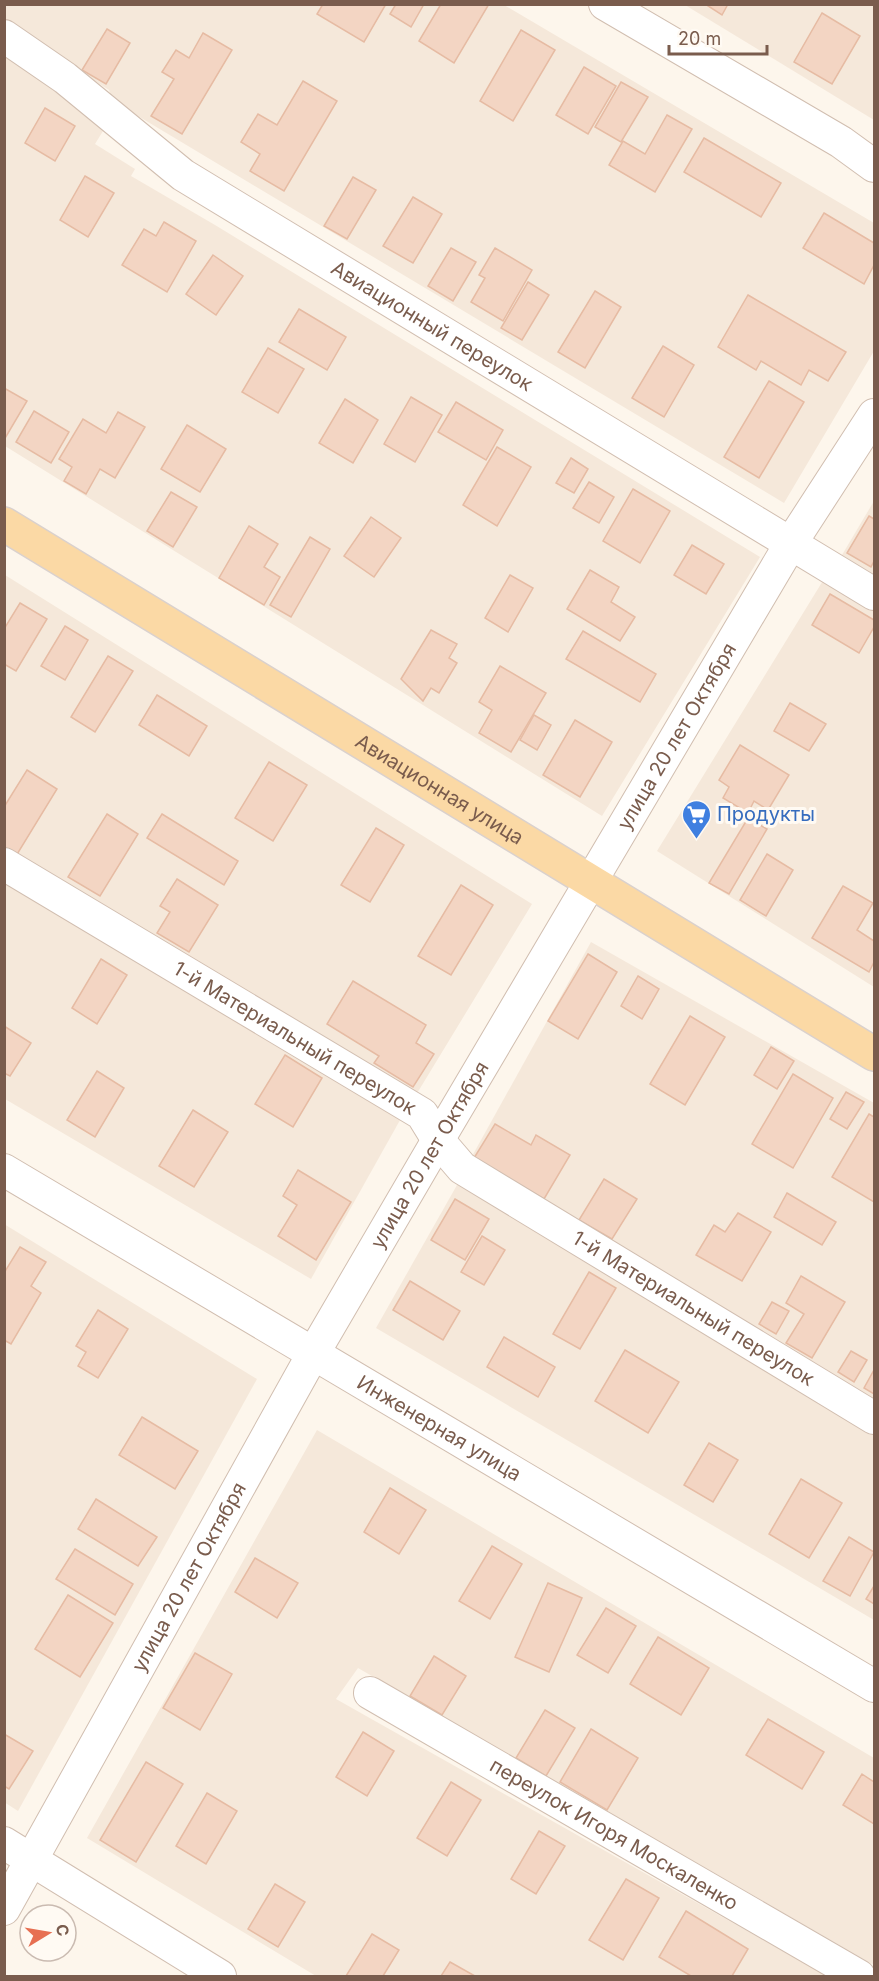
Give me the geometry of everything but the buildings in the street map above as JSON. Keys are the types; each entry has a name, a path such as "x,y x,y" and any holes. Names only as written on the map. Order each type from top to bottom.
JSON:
{"main road":[{"name":"Авиационная улица","path":"4,524 874,1054"}],"street":[{"path":"605,4 841,142 874,166"},
{"name":"Авиационный переулок","path":"4,36 65,78 183,175 874,594"},
{"name":"улица 20 лет Октября","path":"4,1909 313,1354 791,543 874,415"},
{"name":"1-й Материальный переулок","path":"4,864 422,1114 438,1140 462,1168 874,1418"},
{"name":"Инженерная улица","path":"4,1170 874,1686"},
{"name":"переулок Игоря Москаленко","path":"370,1693 859,1977"},
{"path":"4,1843 220,1977"}],"shaded area":[{"path":"4,5 504,5 874,223 874,351 784,503 113,101 109,90 5,23"},
{"path":"685,5 874,5 874,120"},
{"path":"4,47 55,87 103,131 95,144 135,169 131,176 760,557 602,816 5,446"},
{"path":"874,501 874,575 842,555"},
{"path":"5,575 532,904 416,1095 5,850"},
{"path":"824,579 874,611 874,987 657,851"},
{"path":"5,877 404,1113 311,1279 5,1099"},
{"path":"591,942 874,1103 874,1399 471,1158"},
{"path":"461,1178 874,1429 874,1620 376,1328"},
{"path":"4,1224 257,1379 18,1811 4,1802"},
{"path":"317,1430 874,1758 874,1965 358,1668 336,1699 827,1976 316,1976 87,1838"}],"place":[{"name":"Продукты","path":"696,840"}]}
